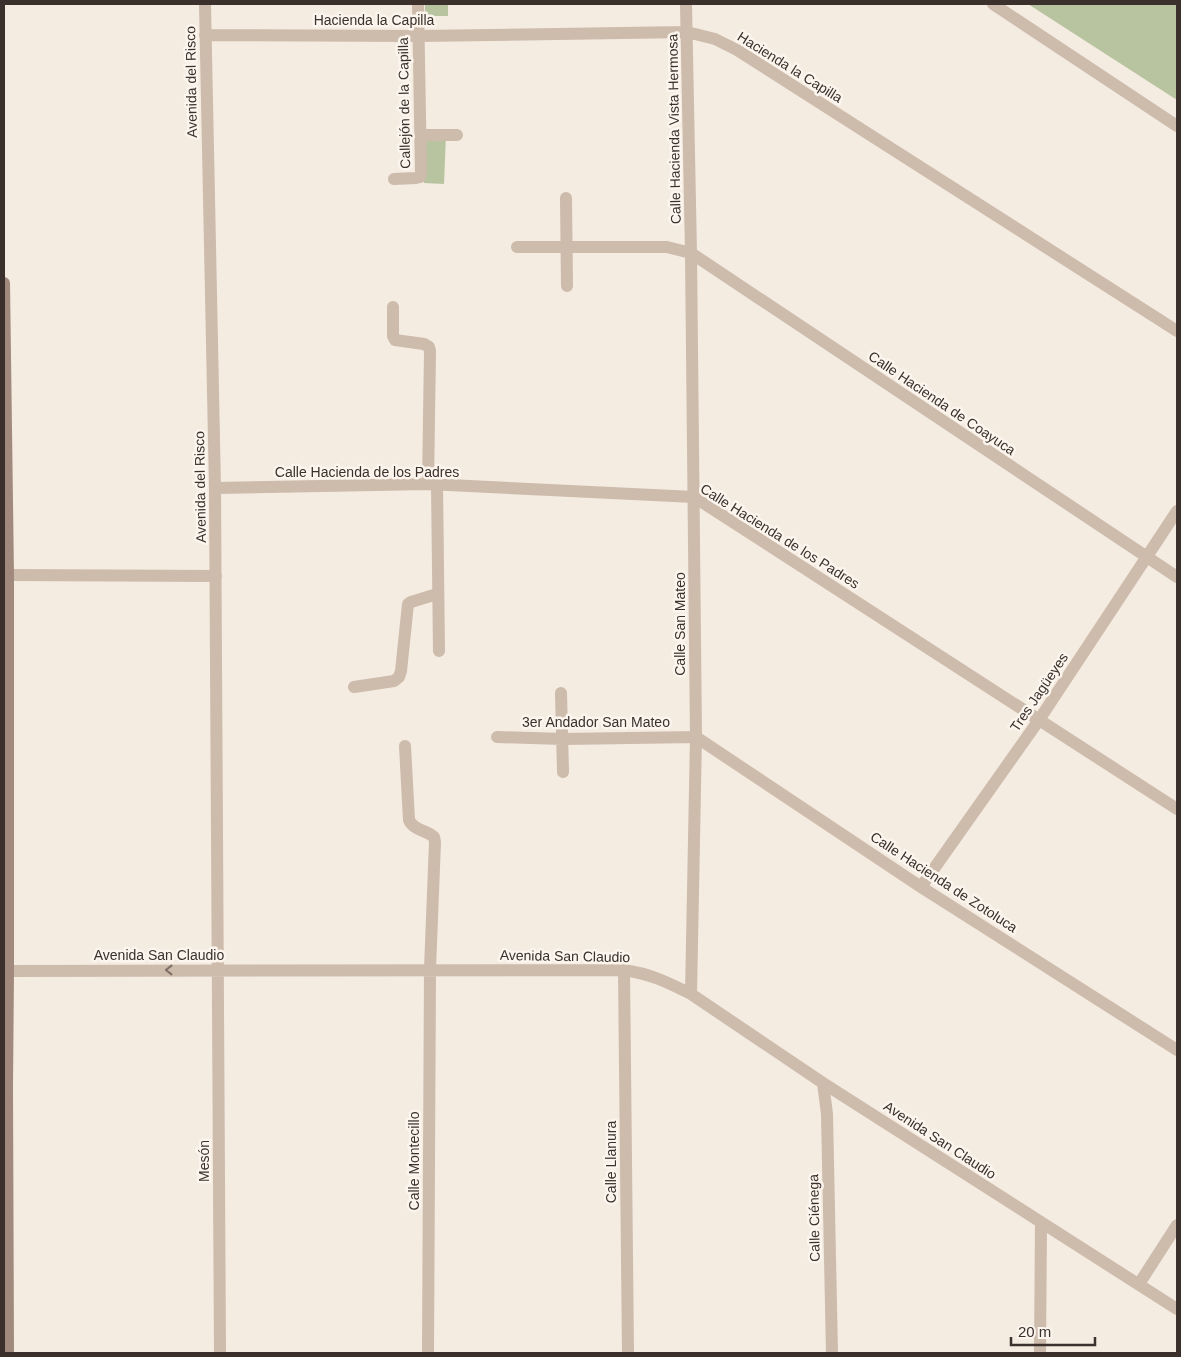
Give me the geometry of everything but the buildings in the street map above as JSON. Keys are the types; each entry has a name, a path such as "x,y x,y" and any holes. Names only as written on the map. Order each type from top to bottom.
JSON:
{"main road":[{"path":"4,283 8,574 6,971 6,1282 8,1353"}],"street":[{"name":"Avenida del Risco","path":"205,4 215,488 218,970"},
{"name":"Callejón de la Capilla","path":"394,179 416,178 420,176 418,4"},
{"name":"Calle Hacienda Vista Hermosa","path":"686,4 691,253"},
{"path":"993,4 1177,126"},
{"name":"Hacienda la Capilla","path":"205,35 418,36 687,32 715,40 737,50 1177,331"},
{"path":"420,135 457,135"},
{"path":"566,198 567,286"},
{"name":"Calle Hacienda de Coayuca","path":"517,247 666,246 691,253 1177,577"},
{"name":"Calle San Mateo","path":"691,253 696,737 691,994"},
{"path":"393,307 393,336 395,340 424,344 429,346 430,351 432,484 439,651"},
{"name":"Calle Hacienda de los Padres","path":"215,488 432,484 694,497 1177,809"},
{"name":"Tres Jagüeyes","path":"921,887 1039,720 1177,511"},
{"path":"8,574 216,576"},
{"path":"354,687 394,680 399,677 408,604 437,594"},
{"path":"561,693 563,772"},
{"name":"3er Andador San Mateo","path":"497,737 563,739 696,737"},
{"name":"Calle Hacienda de Zotoluca","path":"696,737 921,887 1177,1050"},
{"name":"Calle Montecillo","path":"406,746 409,820 415,828 434,837 435,842 430,969 428,1353"},
{"name":"Avenida San Claudio","path":"6,971 430,969 624,970 647,973 691,994 824,1083 1177,1309"},
{"name":"Mesón","path":"218,970 220,1353"},
{"name":"Calle Llanura","path":"624,970 628,1353"},
{"name":"Calle Ciénega","path":"824,1083 827,1114 832,1353"},
{"path":"1040,1353 1041,1222"},
{"path":"1139,1284 1177,1225"}],"green space":[{"path":"425,4 448,4 448,16 425,16"},
{"path":"1028,4 1177,4 1177,100"},
{"path":"423,134 446,135 444,184 424,183"}]}
